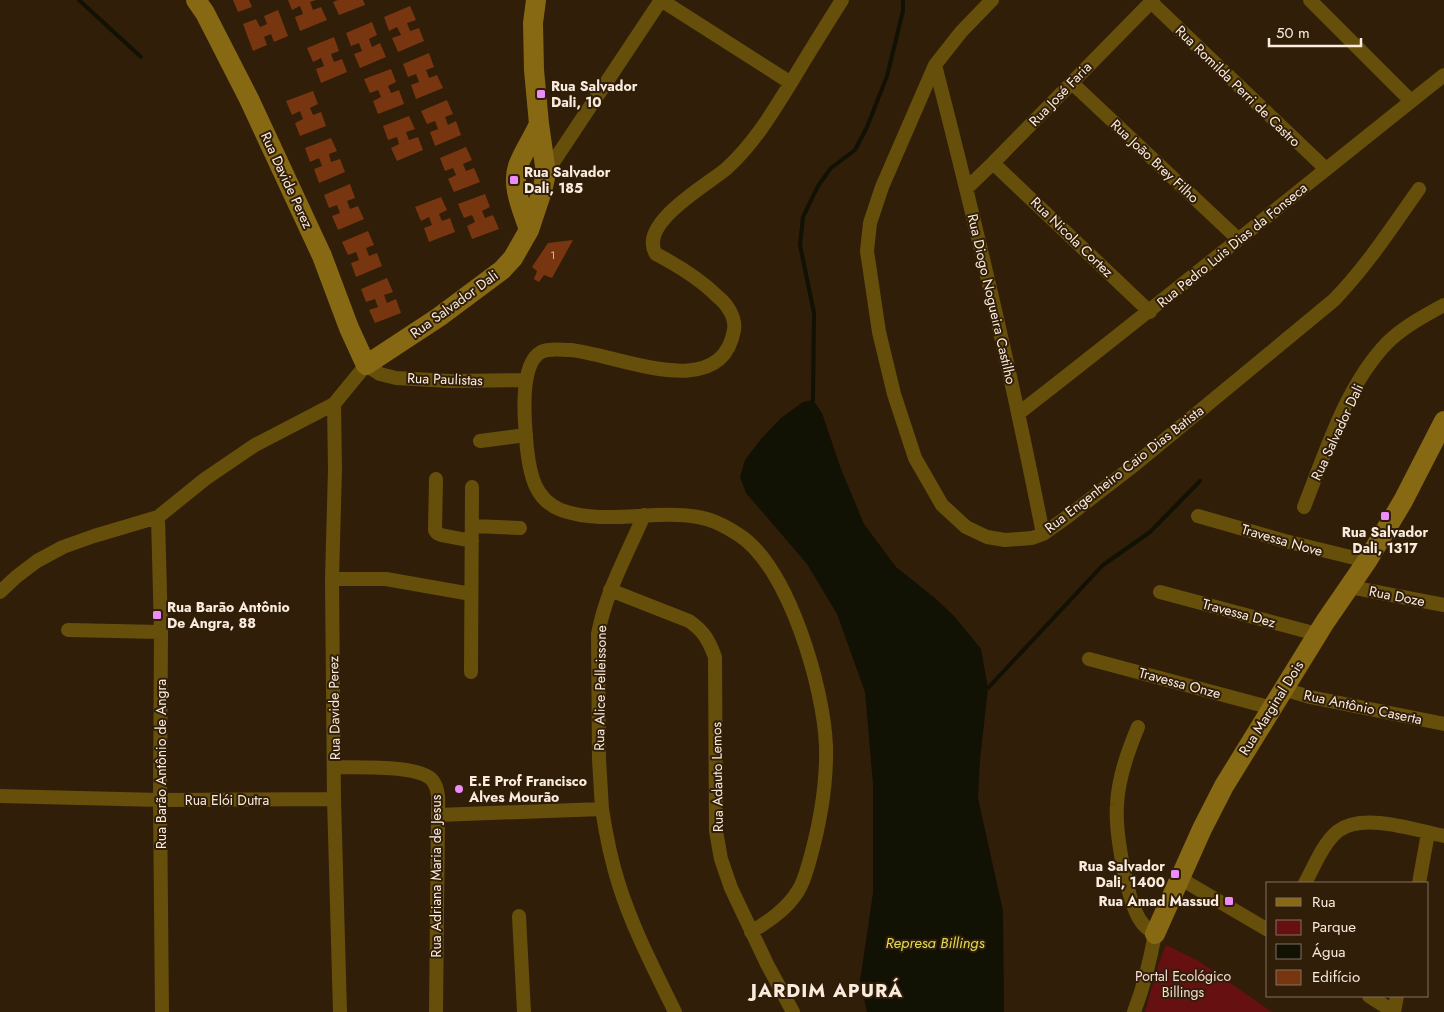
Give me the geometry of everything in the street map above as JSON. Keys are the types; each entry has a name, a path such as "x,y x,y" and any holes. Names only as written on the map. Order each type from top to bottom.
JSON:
{"street":[{"name":"Rua Davide Perez","path":"196,0 205,13 249,99 289,184 322,256 349,328 366,366"},
{"name":"Rua Salvador Dali","path":"366,366 502,270 513,258 529,230 544,175 534,70 533,23 536,0"},
{"path":"517,190 531,196 661,0 791,82"},
{"path":"751,932 774,918 798,891 806,873 822,806 826,746 817,685 790,604 775,575 759,552 743,537 725,526 700,517 679,515 583,515 561,510 548,503 538,493 533,480 527,451 526,380 529,366 534,359 542,351 555,349 581,351 644,366 676,371 695,371 712,366 724,356 731,342 735,325 730,311 719,297 697,279 656,254 652,241 663,220 688,197 725,170 744,152 775,109 842,0"},
{"path":"1310,0 1411,101"},
{"name":"Rua José Faria","path":"967,188 1152,1"},
{"name":"Rua Romilda Perri de Castro","path":"1152,1 1326,169"},
{"name":"Rua Engenheiro Caio Dias Batista","path":"988,2 961,32 936,65 882,187 870,222 867,251 879,332 894,394 915,458 942,505 966,527 987,537 1005,540 1032,538 1043,534 1133,466 1334,300 1352,282 1370,259 1419,189"},
{"name":"Rua Diogo Nogueira Castilho","path":"936,65 967,188 1019,413 1043,534"},
{"name":"Rua Pedro Luis Dias da Fonseca","path":"1019,413 1150,312 1238,239 1444,75"},
{"name":"Rua João Brey Filho","path":"1072,83 1238,239"},
{"path":"529,230 517,190 516,173 539,124"},
{"path":"522,157 536,157 544,175"},
{"name":"Rua Nicola Cortez","path":"993,163 1150,312"},
{"name":"Rua Salvador Dali","path":"1304,507 1337,424 1368,368 1387,344 1402,330 1444,305"},
{"name":"Rua Paulistas","path":"366,366 380,374 396,378 450,381 526,380"},
{"path":"0,592 16,577 37,562 63,547 158,517 205,479 256,444 334,404 366,366"},
{"name":"Rua Davide Perez","path":"334,404 336,469 332,579 334,800 340,1012"},
{"name":"Rua Marginal Dois","path":"1134,1012 1149,966 1155,934 1202,829 1224,786 1283,689 1367,561 1403,501 1444,421"},
{"path":"480,441 526,435"},
{"path":"436,478 435,530 437,533 441,535 520,528"},
{"path":"471,672 472,487"},
{"name":"Rua Alice Pelleissone","path":"602,809 599,759 598,634 610,590 644,515"},
{"name":"Travessa Nove","path":"1198,516 1302,546 1367,561"},
{"name":"Rua Barão Antônio de Angra","path":"158,517 161,632 162,1012"},
{"path":"332,579 386,579 471,594"},
{"name":"Rua Doze","path":"1350,587 1444,605"},
{"name":"Rua Adauto Lemos","path":"610,590 689,621 700,629 709,641 715,657 716,831 721,859 751,932 792,1012"},
{"name":"Travessa Dez","path":"1160,592 1318,634"},
{"path":"68,630 161,632"},
{"name":"Travessa Onze","path":"1089,659 1272,708"},
{"name":"Rua Antônio Caserta","path":"1283,689 1310,697 1444,724"},
{"path":"1138,726 1122,773 1116,821 1128,889 1135,911 1143,925 1155,934"},
{"name":"Rua Adriana Maria de Jesus","path":"335,767 411,770 425,774 433,781 438,793 436,1012"},
{"name":"Rua Elói Dutra","path":"0,796 160,800 334,800"},
{"path":"438,815 602,809 608,844 620,886 643,946 675,1012"},
{"path":"1306,882 1327,845 1338,831 1353,824 1372,821 1444,836"},
{"path":"1419,882 1428,833"},
{"path":"1181,879 1266,929"},
{"path":"519,916 524,1012"},
{"path":"1371,997 1394,1012 1397,997"}],"green space":[{"name":"Portal Ecológico Billings","path":"1166,945 1197,960 1272,1012 1145,1012"}],"water":[{"name":"Represa Billings","path":"813,400 822,413 841,469 864,524 896,567 935,598 955,617 981,649 988,688 978,798 1003,911 1004,1012 867,1012 860,981 873,893 873,784 865,692 837,614 807,564 746,493 740,477 745,460 761,439 781,418 803,402"}],"building":[{"path":"233,0 249,0 252,7 238,12"},
{"path":"288,0 316,0 310,2 313,10 321,7 327,20 300,31 295,17 303,14 300,6 292,10"},
{"path":"338,0 363,0 365,5 339,15 333,2"},
{"path":"410,6 416,20 407,23 410,31 419,28 424,41 398,52 392,38 401,35 397,27 389,31 384,17"},
{"path":"278,10 288,36 274,42 271,34 264,37 267,45 253,51 243,24 256,19 260,27 267,24 264,16"},
{"path":"372,22 377,35 369,39 372,47 380,43 386,57 360,68 354,54 362,51 359,43 351,46 346,33"},
{"path":"334,37 339,51 331,54 334,62 342,59 347,72 321,83 316,69 324,66 321,58 313,62 307,48"},
{"path":"429,53 434,67 426,70 429,78 437,75 443,88 416,99 411,85 419,82 416,74 408,77 403,64"},
{"path":"391,69 396,82 388,86 391,93 399,90 404,104 378,114 373,101 381,97 378,90 370,93 364,79"},
{"path":"313,91 318,104 310,108 313,115 321,112 326,126 300,136 295,123 303,119 300,111 292,115 286,101"},
{"path":"447,100 453,114 445,117 448,125 456,121 461,135 435,146 430,132 438,129 435,121 427,124 421,111"},
{"path":"409,116 415,129 406,132 409,140 418,137 423,150 397,161 391,148 399,144 397,137 388,140 383,126"},
{"path":"331,138 337,151 329,154 331,162 340,159 345,172 319,183 314,169 322,166 319,158 310,162 305,148"},
{"path":"466,147 472,160 463,164 466,171 474,168 480,182 454,192 448,179 456,175 453,168 445,171 440,158"},
{"path":"350,184 355,198 347,201 350,209 358,206 364,219 338,230 332,216 340,213 337,205 329,208 324,195"},
{"path":"485,194 490,207 482,211 485,218 493,215 499,229 472,239 467,226 475,222 472,215 464,218 458,204"},
{"path":"441,197 447,210 439,214 442,221 450,218 455,232 429,242 424,228 432,225 429,217 421,221 415,207"},
{"path":"368,231 374,245 366,248 369,256 377,253 382,266 356,277 351,263 359,260 356,252 348,255 342,242"},
{"path":"573,240 552,278 544,275 539,282 534,279 537,271 532,267 548,243"},
{"path":"387,278 393,292 384,295 387,303 396,299 401,313 375,323 369,310 378,307 375,299 366,302 361,289"}],"waterway":[{"path":"79,0 141,57"},
{"path":"813,400 814,313 800,245 803,217 818,186 831,168 855,150 867,127 887,76 903,11 903,0"},
{"path":"988,688 1103,565 1150,532 1200,481"}],"place":[{"name":"Rua Salvador Dali, 10","path":"541,94"},
{"name":"Rua Salvador Dali, 185","path":"514,180"},
{"name":"Rua Salvador Dali, 1317","path":"1385,516"},
{"name":"Rua Barão Antônio De Angra, 88","path":"157,615"},
{"name":"E.E Prof Francisco Alves Mourão","path":"459,789"},
{"name":"Rua Salvador Dali, 1400","path":"1175,874"},
{"name":"Rua Amad Massud","path":"1229,901"}],"district":[{"name":"JARDIM APURÁ","path":"827,990"}]}
